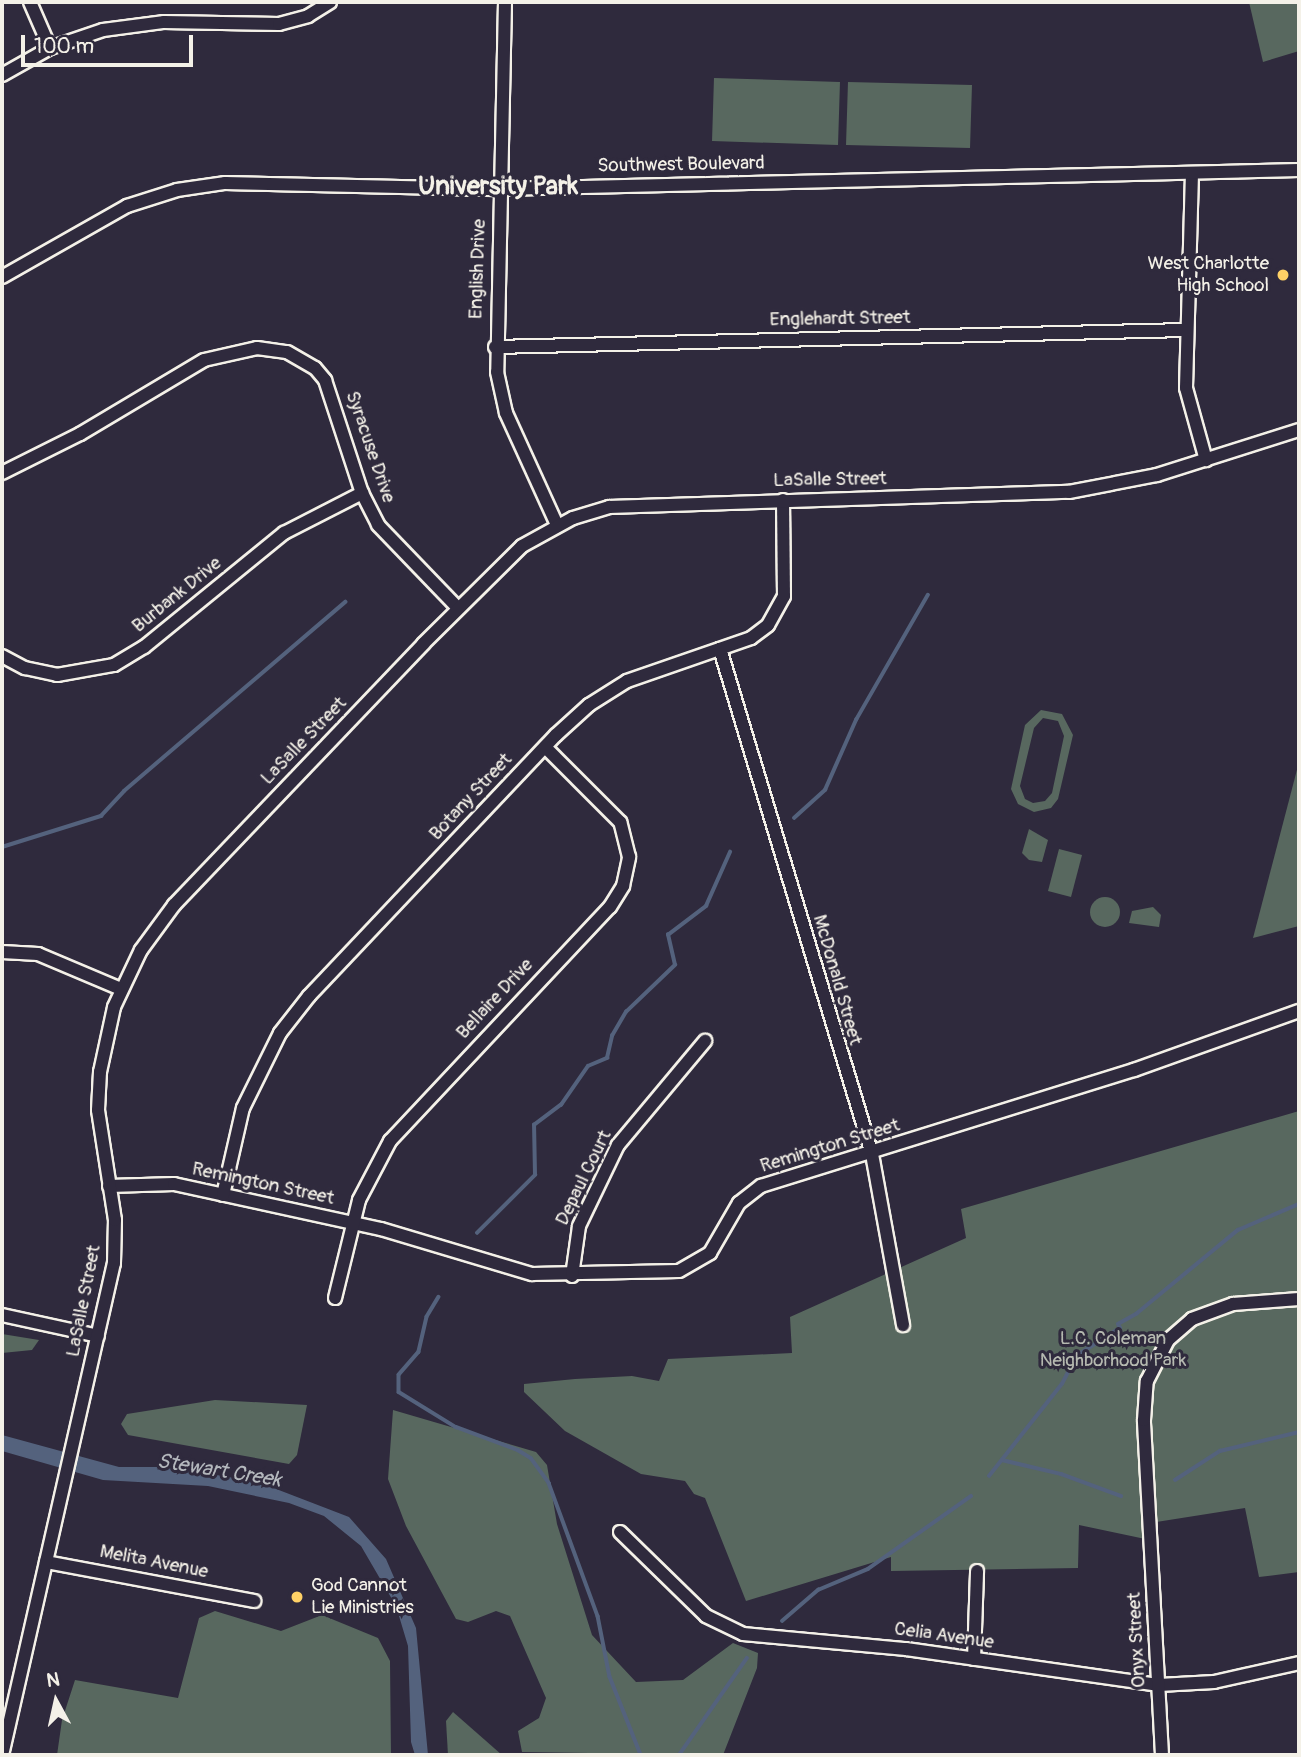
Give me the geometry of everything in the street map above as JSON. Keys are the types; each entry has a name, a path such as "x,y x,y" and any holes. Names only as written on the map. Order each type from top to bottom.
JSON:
{"street":[{"path":"30,2 50,48"},
{"path":"2,75 50,48 133,24 279,24 308,16 330,2"},
{"name":"English Drive","path":"505,2 495,347 506,413 556,525"},
{"name":"Southwest Boulevard","path":"2,276 102,217 194,187 255,182 499,189 1299,170"},
{"path":"1192,173 1186,330 1188,401 1206,460"},
{"name":"Englehardt Street","path":"495,347 1186,330"},
{"name":"Syracuse Drive","path":"2,473 40,457 204,360 266,348 287,352 320,373 332,396 362,493 389,540 458,608"},
{"name":"LaSalle Street","path":"3,1751 98,1336 116,1242 99,1088 105,1040 121,989 141,950 174,905 458,608 522,546 556,525 584,514 638,504 1069,492 1121,484 1299,430"},
{"name":"Burbank Drive","path":"3,660 57,675 114,665 144,646 284,533 362,493"},
{"name":"Botany Street","path":"223,1195 243,1108 280,1033 309,996 545,747 589,705 627,681 757,634 779,609 785,582 783,500"},
{"name":"McDonald Street","path":"719,649 872,1154 902,1325"},
{"name":"Bellaire Drive","path":"335,1298 353,1223 367,1181 390,1141 610,907 623,886 629,857 620,822 545,747"},
{"path":"2,952 38,954 121,989"},
{"name":"Remington Street","path":"109,1186 174,1184 353,1223 505,1269 572,1276 691,1267 710,1253 738,1203 755,1189 1134,1070 1299,1011"},
{"name":"Depaul Court","path":"572,1276 579,1226 618,1145 705,1041"},
{"name":"Onyx Street","path":"1162,1755 1144,1396 1156,1357 1179,1329 1206,1312 1233,1304 1299,1299"},
{"path":"2,1315 98,1336"},
{"name":"Celia Avenue","path":"620,1532 706,1616 727,1630 974,1659 1159,1685 1214,1682 1299,1663"},
{"name":"Melita Avenue","path":"46,1562 254,1601"},
{"path":"974,1659 977,1571"}],"green space":[{"path":"1249,2 1299,2 1299,51 1263,62"},
{"path":"714,78 840,82 838,145 712,141"},
{"path":"848,82 972,85 970,148 846,145"},
{"path":"1041,710 1062,714 1073,735 1058,799 1051,808 1034,812 1018,804 1011,789 1025,725","holes":["1043,718 1058,721 1064,736 1052,793 1045,801 1033,803 1025,799 1020,786 1034,728"]},
{"path":"1299,762 1299,926 1253,938"},
{"path":"1029,829 1048,840 1042,862 1029,860 1022,853"},
{"path":"1059,849 1082,855 1071,897 1048,891"},
{"path":"1105,897 1116,901 1120,912 1116,923 1105,927 1094,923 1090,912 1094,901"},
{"path":"1153,907 1161,915 1159,927 1129,923 1132,911"},
{"name":"L.C. Coleman Neighborhood Park","path":"1299,1111 1299,1572 1259,1577 1245,1508 1150,1523 1150,1540 1079,1525 1078,1568 891,1571 891,1557 746,1601 705,1498 694,1494 685,1481 641,1474 565,1431 524,1392 524,1384 575,1379 632,1376 659,1381 668,1359 792,1353 790,1317 966,1238 961,1209"},
{"path":"2,1334 39,1340 32,1350 2,1353"},
{"path":"215,1400 307,1405 297,1455 289,1464 128,1435 121,1424 127,1414"},
{"path":"393,1410 536,1452 547,1465 557,1524 592,1635 636,1682 683,1680 733,1643 758,1653 757,1668 723,1755 522,1752 518,1731 539,1718 546,1698 510,1616 496,1611 468,1622 456,1619 406,1526 388,1479"},
{"path":"215,1611 281,1631 322,1615 378,1638 390,1661 391,1755 57,1755 62,1720 75,1680 178,1698 199,1618"},
{"path":"453,1712 502,1755 448,1755 446,1721"}],"water":[{"path":"2,1435 119,1467 170,1467 258,1482 349,1517 386,1559 416,1628 428,1755 415,1755 411,1742 408,1646 396,1606 361,1546 324,1516 289,1503 208,1486 103,1480 2,1451"}],"waterway":[{"path":"794,818 825,790 856,720 928,595"},
{"path":"2,847 101,816 124,791 345,602"},
{"path":"477,1233 535,1175 534,1125 561,1105 588,1066 607,1058 612,1036 626,1012 675,965 668,935 706,906 730,852"},
{"path":"989,1476 1062,1384 1076,1356 1120,1328 1118,1324 1136,1314 1238,1230 1299,1204"},
{"path":"439,1297 427,1317 419,1352 399,1375 399,1392 456,1427 518,1450 531,1458 549,1483 598,1616 610,1677 641,1755"},
{"path":"1175,1480 1220,1451 1299,1432"},
{"path":"1002,1460 1061,1474 1121,1496"},
{"path":"782,1621 818,1590 868,1569 971,1496"},
{"path":"679,1755 747,1658"}],"place":[{"name":"West Charlotte High School","path":"1283,275"},
{"name":"God Cannot Lie Ministries","path":"297,1597"}],"district":[{"name":"University Park","path":"498,187"}],"water label":[{"name":"Stewart Creek","path":"219,1471"}]}
